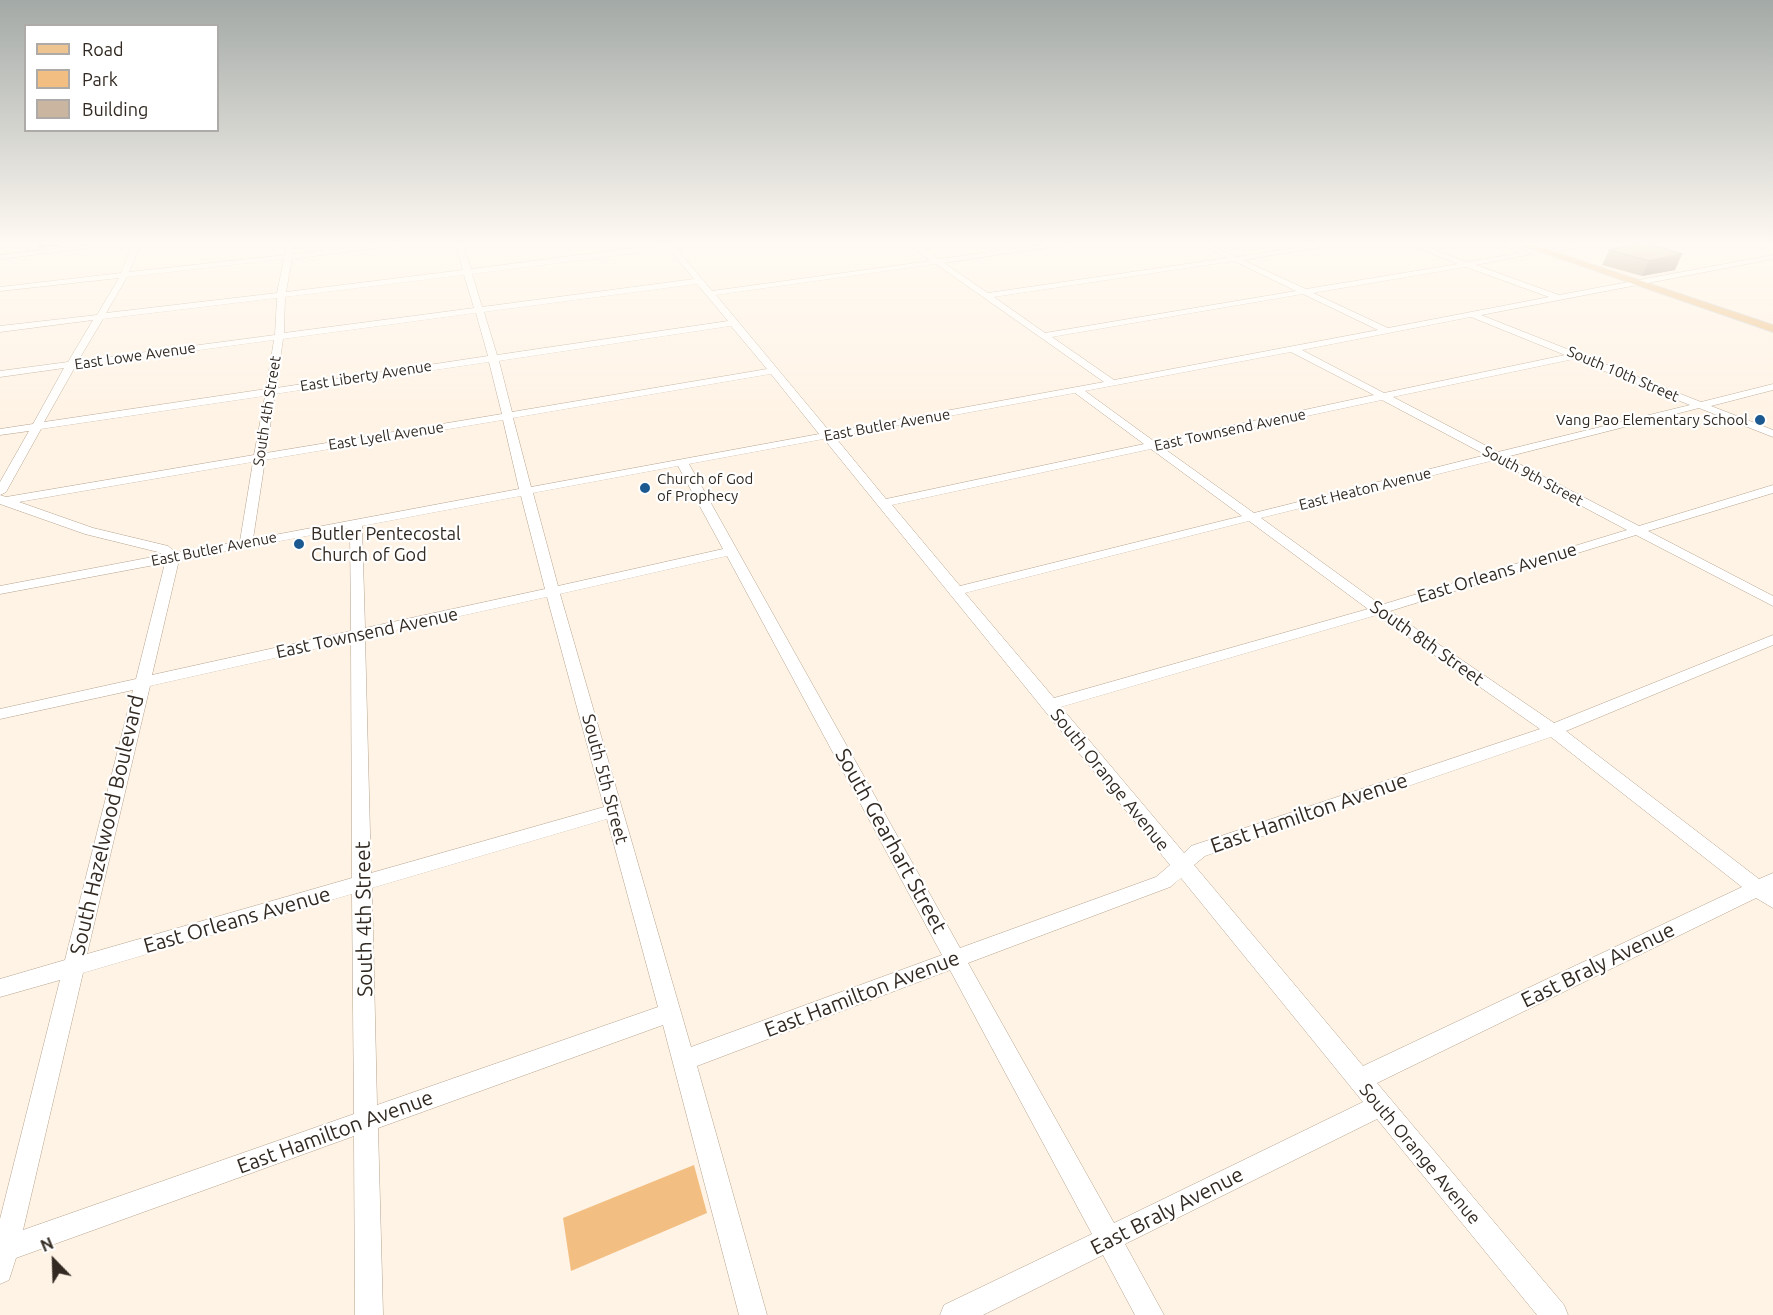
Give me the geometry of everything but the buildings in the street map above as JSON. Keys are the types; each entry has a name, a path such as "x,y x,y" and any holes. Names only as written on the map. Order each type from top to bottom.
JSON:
{"main road":[{"path":"1699,304 1773,329"}],"street":[{"path":"107,304 37,426 1,498 60,522 125,541 163,549 173,557"},
{"path":"0,329 199,304"},
{"name":"South 4th Street","path":"246,543 279,337 281,304"},
{"name":"South 5th Street","path":"477,304 493,357 525,491 753,1315"},
{"name":"East Lowe Avenue","path":"0,374 541,304"},
{"name":"South Orange Avenue","path":"717,304 1554,1315"},
{"path":"996,304 1112,383"},
{"path":"1042,336 1230,304"},
{"path":"1331,304 1388,331"},
{"name":"East Butler Avenue","path":"0,590 1527,304"},
{"name":"South 10th Street","path":"1473,315 1773,434"},
{"name":"East Liberty Avenue","path":"0,432 732,323"},
{"name":"South 9th Street","path":"1293,349 1773,602"},
{"name":"East Townsend Avenue","path":"882,503 1386,398 1578,355"},
{"name":"East Lyell Avenue","path":"1,498 772,371"},
{"name":"East Heaton Avenue","path":"956,591 1773,387"},
{"name":"South 8th Street","path":"1077,390 1379,610 1553,730 1768,890"},
{"name":"South Gearhart Street","path":"682,462 733,551 1150,1315"},
{"name":"East Orleans Avenue","path":"1048,705 1379,610 1773,489"},
{"name":"South 4th Street","path":"356,522 369,1315"},
{"path":"120,567 129,549 125,541"},
{"name":"East Townsend Avenue","path":"0,714 733,551"},
{"name":"South Hazelwood Boulevard","path":"2,1257 173,557"},
{"name":"East Hamilton Avenue","path":"684,1060 1162,882 1198,851 1553,730 1773,640"},
{"name":"East Orleans Avenue","path":"0,988 613,811"},
{"name":"East Braly Avenue","path":"1359,1080 1768,890"},
{"name":"East Hamilton Avenue","path":"2,1257 366,1121 671,1012"},
{"name":"East Braly Avenue","path":"954,1315 1380,1106"}],"green space":[{"path":"694,1165 707,1213 571,1271 563,1218"}],"place":[{"name":"Vang Pao Elementary School","path":"1760,420"},
{"name":"Church of God of Prophecy","path":"645,488"},
{"name":"Butler Pentecostal Church of God","path":"299,544"}]}
